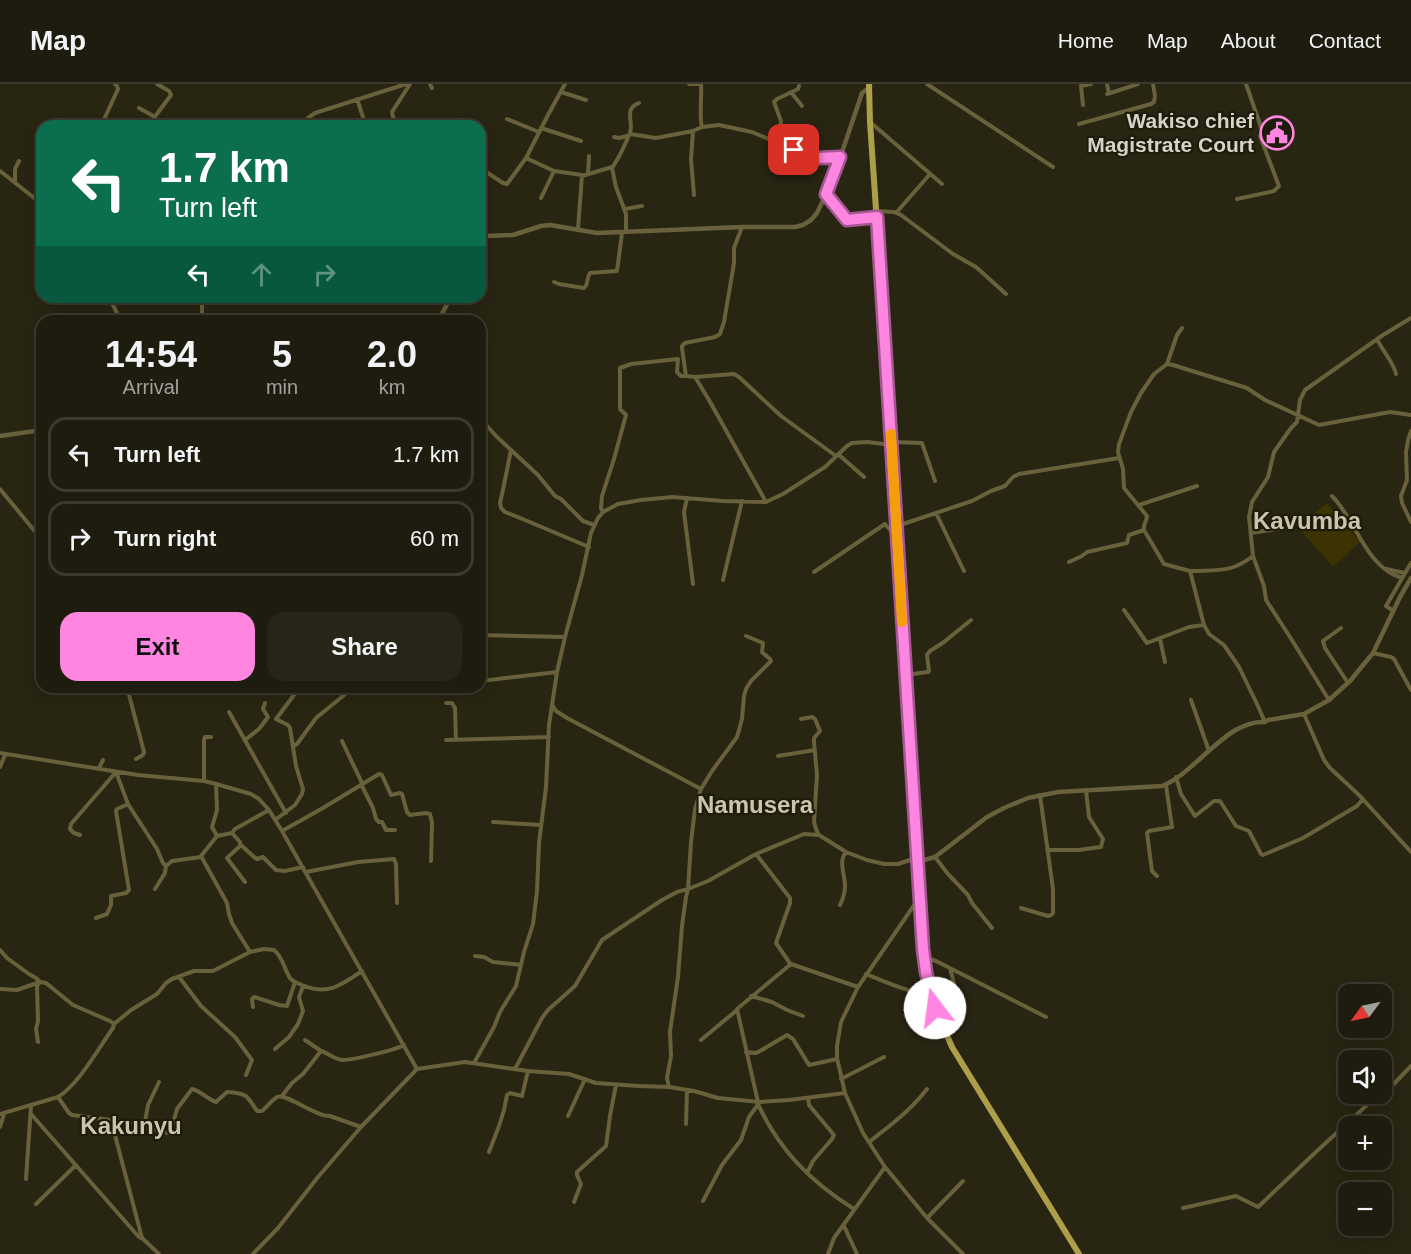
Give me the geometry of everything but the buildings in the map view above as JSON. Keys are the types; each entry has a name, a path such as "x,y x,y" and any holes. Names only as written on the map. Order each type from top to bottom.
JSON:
{"main road":[{"path":"870,85 870,122 919,897 924,956 930,992 940,1022 964,1069 1079,1254"}],"street":[{"path":"105,119 118,89 115,84"},
{"path":"153,120 171,95 169,91 157,84"},
{"path":"307,120 315,113 408,84"},
{"path":"395,120 392,112 408,84"},
{"path":"486,172 507,184 526,158 565,84"},
{"path":"689,84 701,84 700,123 702,127"},
{"path":"927,84 1053,167"},
{"path":"935,90 938,84"},
{"path":"1083,105 1082,86 1091,84"},
{"path":"1107,84 1108,94 1122,86 1138,84"},
{"path":"1079,124 1151,104 1155,99 1152,84"},
{"path":"1246,84 1263,133"},
{"path":"486,236 521,234 545,226 560,226 597,233 624,233 803,225 817,213 840,157 862,93 870,85"},
{"path":"780,144 781,121 774,102 800,86"},
{"path":"561,92 586,100"},
{"path":"791,92 802,106"},
{"path":"357,99 364,120"},
{"path":"526,158 562,173 585,175 612,167 619,157 631,126 630,112 633,106 639,103"},
{"path":"139,108 155,117"},
{"path":"507,119 581,141"},
{"path":"870,122 942,184"},
{"path":"614,137 628,135 656,138 719,125 752,132 808,156 840,157"},
{"path":"1237,199 1274,191 1279,186 1260,136 1280,126"},
{"path":"693,131 691,159 694,195"},
{"path":"578,229 589,156"},
{"path":"15,183 15,169 18,161"},
{"path":"554,282 584,288 590,273 617,271 624,233 625,209 620,200 612,167"},
{"path":"0,171 36,199"},
{"path":"541,198 554,171"},
{"path":"896,213 930,174"},
{"path":"826,194 847,220 877,214 901,215 953,254 976,267 1006,294"},
{"path":"625,209 642,206"},
{"path":"687,376 682,346 720,334 734,263 735,244 742,228"},
{"path":"1329,700 1266,600 1264,586 1253,556 1249,517 1252,502 1268,477 1274,452 1297,422 1300,400 1305,390 1411,318"},
{"path":"1182,328 1177,335 1167,364 1154,374 1141,393 1119,444 1124,488 1147,516 1144,530 1164,564 1190,571 1234,568 1253,556"},
{"path":"1377,339 1396,369 1396,374"},
{"path":"603,512 602,496 626,415 620,409 620,368 632,364 678,358 677,372 681,376 734,374 781,416 864,477"},
{"path":"1167,364 1240,385 1265,400 1318,425 1390,412 1411,415"},
{"path":"695,377 766,502"},
{"path":"486,424 538,475 555,496 583,521 594,525"},
{"path":"0,436 36,431"},
{"path":"1411,431 1406,452 1407,480 1401,496 1411,522"},
{"path":"474,1063 516,986 533,924 552,705 557,672 594,525 603,512 618,504 672,496 766,502 783,494 825,466 847,446 857,442 922,443 935,482"},
{"path":"511,450 500,503 501,508 505,512 589,547"},
{"path":"814,572 885,524 891,531 903,524 955,507 1005,486 1019,474 1119,458"},
{"path":"1139,505 1197,486"},
{"path":"0,489 36,533"},
{"path":"1332,496 1346,513 1365,546 1383,568 1392,575 1402,578"},
{"path":"687,498 684,512 693,584"},
{"path":"723,580 742,501"},
{"path":"936,513 964,571"},
{"path":"1251,533 1282,528"},
{"path":"1069,562 1087,552 1127,543 1129,535 1144,530"},
{"path":"1394,610 1386,606 1411,563"},
{"path":"1383,568 1405,573"},
{"path":"1190,571 1204,625 1209,634 1224,645 1239,668 1265,722"},
{"path":"515,1069 542,1018 574,986 602,940 662,900 718,876 756,854 804,834 819,835 846,852 867,860 898,864 935,857 987,817 1017,802 1040,795 1166,785 1221,741 1246,725 1304,714 1329,700 1348,683 1374,652 1411,578"},
{"path":"1124,610 1149,644 1189,627 1204,625"},
{"path":"905,675 928,672 927,655 930,651 972,620"},
{"path":"1341,628 1323,640 1325,648 1348,683"},
{"path":"486,635 565,637"},
{"path":"669,1087 667,1078 671,1056 670,1032 688,889 695,809 701,789 738,737 746,689 771,661 762,652 763,643 746,636"},
{"path":"1160,639 1165,662"},
{"path":"1374,652 1394,659 1411,690"},
{"path":"486,680 557,672"},
{"path":"129,693 144,752 136,759"},
{"path":"276,719 296,693"},
{"path":"293,747 316,718 347,693"},
{"path":"1191,700 1209,751"},
{"path":"266,703 263,709 268,717 290,728 296,766 303,789 300,798 286,813 275,820"},
{"path":"446,704 452,703 455,708 456,740"},
{"path":"552,705 556,711 567,718 701,789"},
{"path":"228,712 286,813"},
{"path":"1304,714 1324,760 1330,768 1363,799 1411,852"},
{"path":"244,740 259,729 268,717"},
{"path":"801,719 810,717 815,719 819,731 814,738 817,775 814,822 819,835"},
{"path":"204,781 204,740 205,737 211,737"},
{"path":"447,740 549,737"},
{"path":"342,741 376,819 382,822 386,830 395,830"},
{"path":"778,756 815,750"},
{"path":"0,767 2,754 28,757 116,772 204,781 251,794 259,799 282,831 417,1068"},
{"path":"99,768 103,759"},
{"path":"116,772 128,804 166,866"},
{"path":"80,836 70,829 71,824 116,772"},
{"path":"282,831 377,774 382,775 390,794 402,794 410,815 430,814 431,861"},
{"path":"1176,777 1181,794 1195,816 1214,801 1220,801 1236,826 1248,831 1263,855 1303,838 1357,806 1363,799"},
{"path":"216,784 217,810 212,827 217,836"},
{"path":"1157,876 1152,871 1147,833 1172,827 1166,785"},
{"path":"1047,850 1101,847 1103,839 1089,817 1086,790"},
{"path":"1021,908 1048,916 1052,914 1053,891 1040,795"},
{"path":"96,918 107,914 111,905 111,896 126,893 129,890 116,812 117,809 128,804"},
{"path":"155,889 165,873 166,866 172,861 201,856 217,836 232,833 268,810"},
{"path":"493,822 541,825"},
{"path":"232,833 254,857 257,859 263,857 275,870 304,870 394,859 397,903"},
{"path":"241,844 227,858 245,882"},
{"path":"840,905 845,885 842,867 846,852"},
{"path":"756,854 790,898 776,943 791,965"},
{"path":"201,856 227,903 232,922 250,952"},
{"path":"935,857 968,895 992,928"},
{"path":"919,897 858,987 841,1022 837,1059 845,1093 857,1122 885,1167 927,1218 963,1254"},
{"path":"0,1127 2,1114 58,1098 73,1085 114,1024 157,994 166,983 179,977 194,971 213,971 250,952 264,949 274,950 279,954 290,977 295,982 317,990 330,990 363,971"},
{"path":"0,950 7,958 40,982 49,985 73,1005 114,1024"},
{"path":"475,956 484,957 493,962 521,965"},
{"path":"924,956 1046,1017"},
{"path":"701,1041 791,965 794,964 858,987"},
{"path":"940,1022 960,1024 963,1020 950,968"},
{"path":"866,974 891,984 924,993 930,992"},
{"path":"179,977 201,1006 235,1037 252,1060 246,1075"},
{"path":"0,989 17,990 40,982"},
{"path":"38,1042 37,986 40,982"},
{"path":"253,1007 254,997 287,1006 295,982"},
{"path":"275,1049 289,1037 298,1024 303,1011 299,997 303,986"},
{"path":"752,996 803,1016"},
{"path":"737,1009 758,1103 768,1126 783,1149 807,1173 854,1209"},
{"path":"746,1052 760,1052 787,1035 793,1039 809,1065 837,1059"},
{"path":"305,1040 321,1051 342,1060 404,1045"},
{"path":"58,1098 72,1115 170,1132 177,1108 192,1089 216,1102 227,1092 242,1093 249,1098 257,1111 262,1111 277,1097 282,1096 321,1051"},
{"path":"841,1078 884,1058"},
{"path":"253,1254 278,1228 361,1127 417,1068 465,1062 569,1074 596,1083 669,1087 718,1098 758,1103 845,1093"},
{"path":"1392,1086 1411,1066"},
{"path":"489,1152 500,1126 507,1095 510,1093 522,1095 528,1071"},
{"path":"568,1116 585,1079"},
{"path":"144,1127 148,1105 159,1082"},
{"path":"573,1202 581,1184 577,1172 606,1146 616,1084"},
{"path":"869,1142 916,1104 927,1089"},
{"path":"686,1125 687,1090"},
{"path":"282,1096 325,1117 330,1116 361,1127"},
{"path":"807,1173 813,1161 834,1135 809,1105 808,1098"},
{"path":"703,1201 722,1165 741,1140 749,1117 758,1103"},
{"path":"1183,1208 1236,1196 1258,1207 1367,1104"},
{"path":"27,1179 31,1106"},
{"path":"31,1114 138,1236 159,1254"},
{"path":"111,1120 141,1239"},
{"path":"36,1204 76,1166"},
{"path":"828,1254 843,1225 885,1167"},
{"path":"927,1218 963,1181"},
{"path":"843,1225 857,1254"}],"shaded area":[{"path":"1327,503 1360,542 1333,567 1298,527"}],"slow traffic":[{"path":"891,434 902,622"}],"place":[{"name":"Wakiso chief Magistrate Court","path":"1277,133"}],"district":[{"name":"Kavumba","path":"1307,521"},
{"name":"Namusera","path":"755,805"},
{"name":"Kakunyu","path":"131,1126"}],"route":[{"path":"794,150 818,158 840,157 826,194 847,220 877,217 923,949 935,1008"}]}
